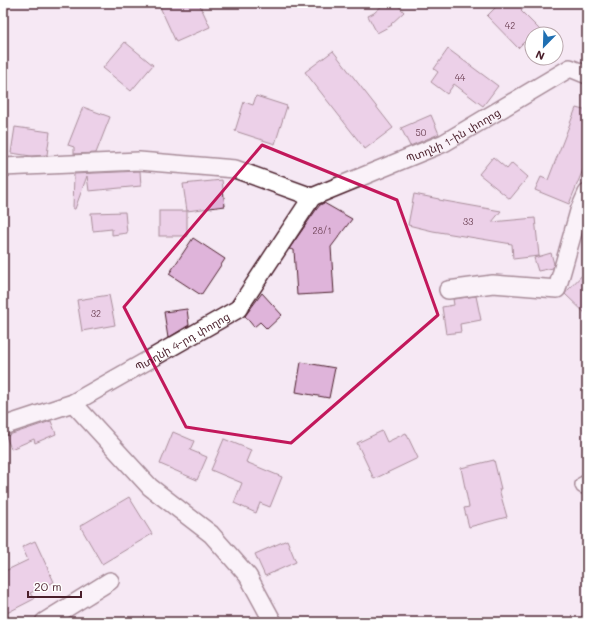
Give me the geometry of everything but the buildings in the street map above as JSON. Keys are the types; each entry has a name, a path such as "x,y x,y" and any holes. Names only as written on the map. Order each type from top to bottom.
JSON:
{"street":[{"name":"Պտղնի 1-ին փողոց","path":"312,197 444,143 570,68 587,75"},
{"path":"3,167 139,161 236,169 312,197"},
{"path":"448,290 492,284 557,289 579,211 587,193"},
{"name":"Պտղնի 4-րդ փողոց","path":"3,426 73,403 238,309 312,197"},
{"path":"73,403 150,487 210,534 248,576 273,622"},
{"path":"44,622 110,581"}],"highlighted area":[{"path":"262,145 397,200 438,315 291,443 186,427 124,307"}]}
